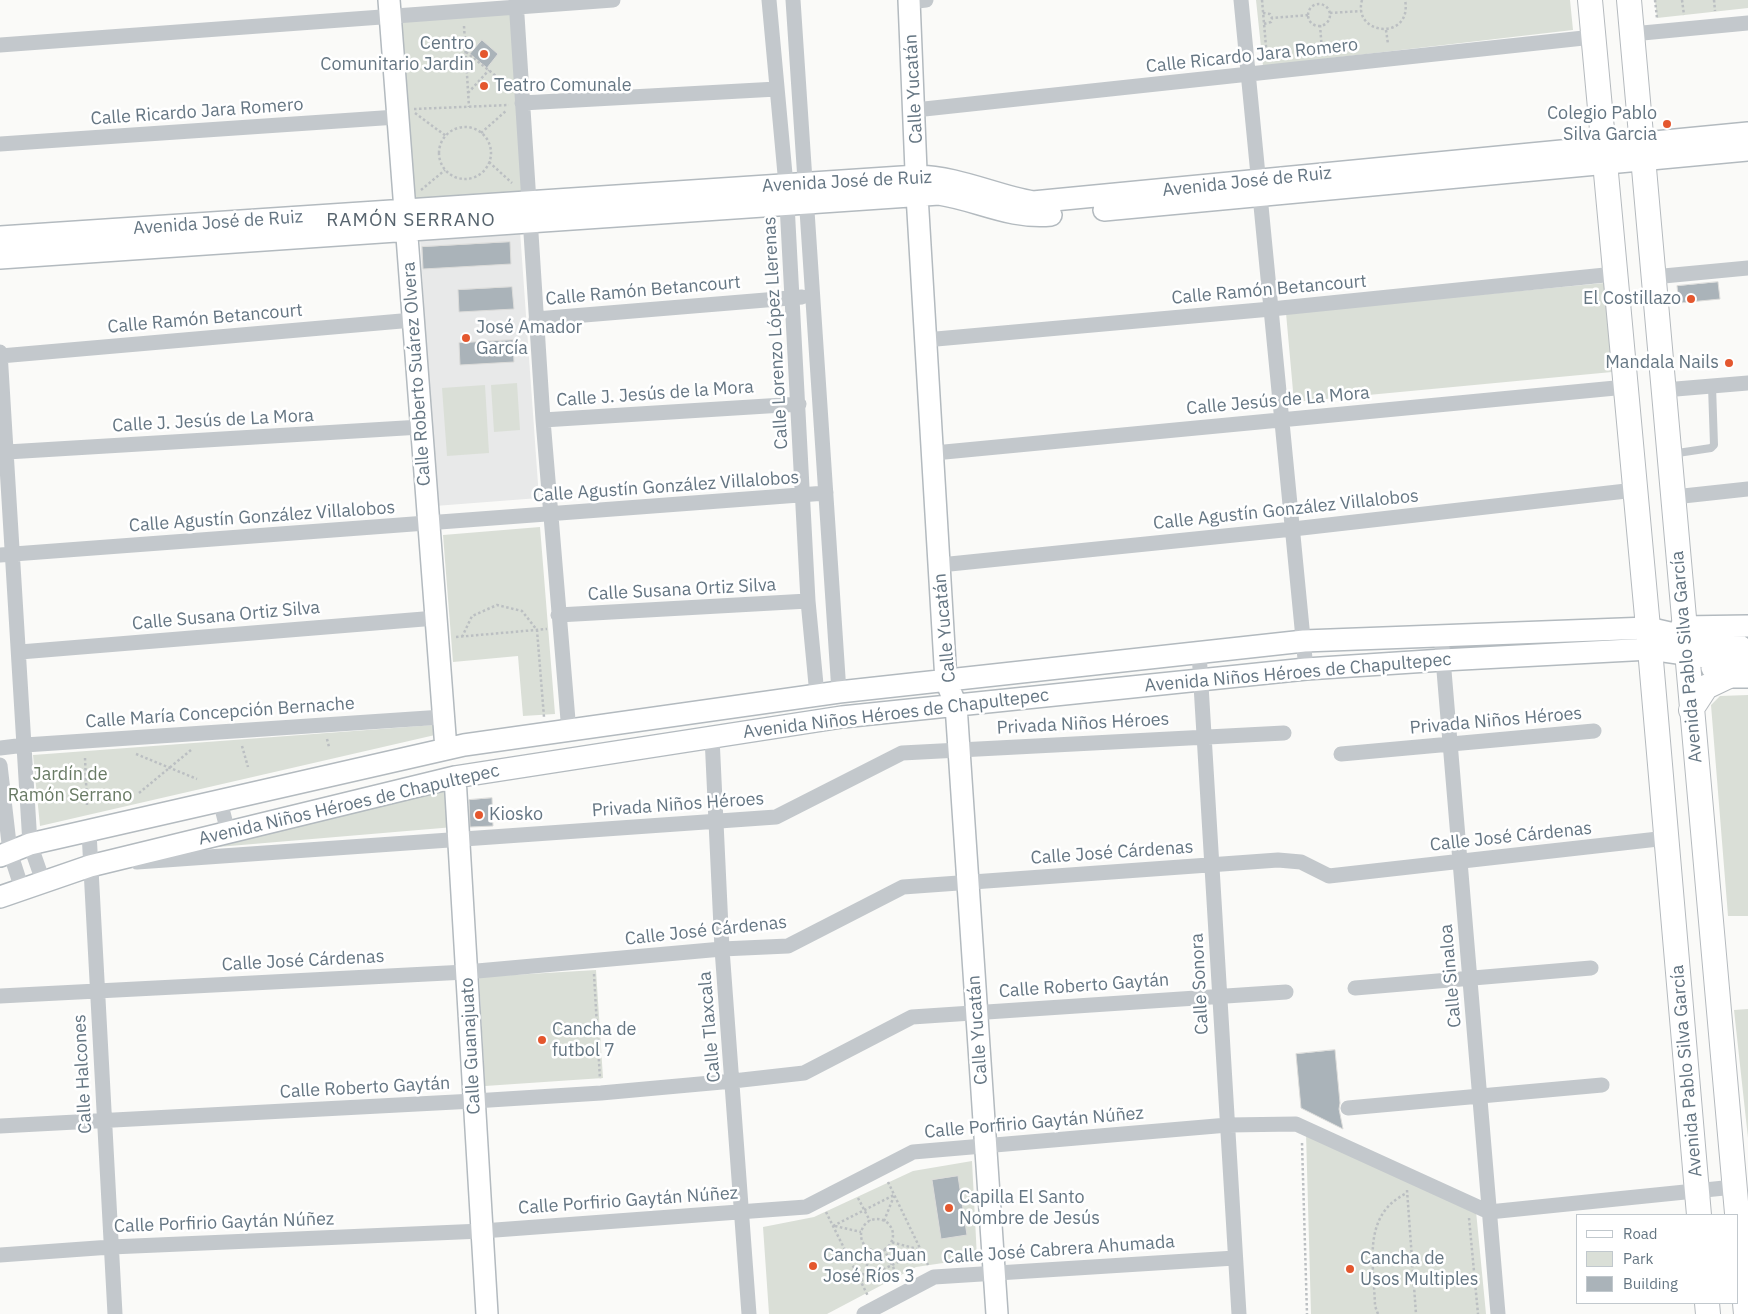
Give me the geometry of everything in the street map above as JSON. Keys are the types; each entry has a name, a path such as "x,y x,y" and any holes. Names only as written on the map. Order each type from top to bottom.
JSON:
{"main road":[{"name":"Avenida Pablo Silva García","path":"1590,0 1700,1214"},
{"name":"Avenida Pablo Silva García","path":"1629,0 1737,1214"},
{"path":"1691,710 1706,687 1737,677"},
{"name":"Avenida Pablo Silva García","path":"1738,1229 1746,1314"}],"street":[{"path":"0,45 389,8 613,0"},
{"name":"Calle Lorenzo López Llerenas","path":"769,0 777,89 814,296 839,692"},
{"name":"Calle Lorenzo López Llerenas","path":"793,0 796,193 792,298 808,601 817,695"},
{"path":"1241,0 1306,669"},
{"name":"Calle Yucatán","path":"915,1 917,185 946,681 956,705 997,1314"},
{"path":"516,4 543,420 569,732"},
{"name":"Calle Roberto Suárez Olvera","path":"389,8 446,749"},
{"path":"1632,34 1748,23"},
{"name":"Calle Ricardo Jara Romero","path":"915,110 1248,76 1593,37"},
{"path":"522,103 777,89"},
{"name":"Calle Ricardo Jara Romero","path":"0,144 397,117"},
{"name":"Avenida José de Ruiz","path":"1642,152 1748,133"},
{"name":"Avenida José de Ruiz","path":"0,238 405,220 529,212 917,185 938,176 1012,198 1033,202 1259,188 1642,152 1748,150"},
{"name":"Avenida José de Ruiz","path":"0,258 405,220"},
{"path":"1654,277 1748,268"},
{"name":"Calle Ramón Betancourt","path":"925,340 1271,309 1615,274"},
{"name":"Calle Ramón Betancourt","path":"536,319 814,296"},
{"name":"Calle Ramón Betancourt","path":"0,356 413,320"},
{"path":"0,352 7,452 7,555 20,652 30,844 43,881"},
{"path":"1664,390 1748,383"},
{"name":"Calle Jesús de La Mora","path":"934,453 1626,387"},
{"name":"Calle J. Jesús de la Mora","path":"543,420 799,404"},
{"name":"Calle J. Jesús de La Mora","path":"7,452 421,427"},
{"path":"1674,497 1748,489"},
{"name":"Calle Agustín González Villalobos","path":"940,565 1293,529 1635,490"},
{"name":"Calle Agustín González Villalobos","path":"7,555 826,494"},
{"name":"Calle Susana Ortiz Silva","path":"558,615 808,601"},
{"name":"Calle Susana Ortiz Silva","path":"20,652 436,618"},
{"path":"1687,640 1748,626"},
{"name":"Avenida Niños Héroes de Chapultepec","path":"5,854 30,844 446,749 839,692 1304,641 1441,635 1687,640 1726,646 1748,646"},
{"name":"Calle Sinaloa","path":"1441,635 1498,1314"},
{"name":"Avenida Niños Héroes de Chapultepec","path":"0,897 90,866 455,777 842,717 1306,669 1443,660 1649,639"},
{"path":"1687,640 1737,677"},
{"name":"Avenida Niños Héroes de Chapultepec","path":"1687,640 1727,660 1748,660"},
{"name":"Calle Sonora","path":"1199,652 1239,1314"},
{"name":"Calle María Concepción Bernache","path":"0,748 443,718"},
{"name":"Privada Niños Héroes","path":"1341,754 1594,731"},
{"name":"Privada Niños Héroes","path":"90,866 459,838 776,817 902,754 1284,733"},
{"name":"Calle Tlaxcala","path":"712,737 722,949 749,1314"},
{"path":"0,765 5,854 22,889"},
{"name":"Calle Guanajuato","path":"455,777 487,1314"},
{"path":"220,801 228,832"},
{"name":"Calle Halcones","path":"89,832 115,1314"},
{"name":"Calle José Cárdenas","path":"0,996 466,972 722,949 788,946 902,887 1278,860 1301,862 1329,876 1667,838"},
{"path":"1354,988 1591,968"},
{"name":"Calle Roberto Gaytán","path":"0,1126 474,1101 601,1093 733,1081 804,1073 912,1017 1286,992"},
{"path":"1348,1108 1602,1085"},
{"name":"Calle Porfirio Gaytán Núñez","path":"0,1254 112,1247 482,1231 806,1207 913,1152 1228,1126 1296,1124 1490,1212 1734,1187"},
{"name":"Calle José Cabrera Ahumada","path":"869,1312 934,1277 1236,1258"}],"lane":[{"path":"1670,454 1711,448 1714,445 1712,386"}],"path":[{"path":"1262,0 1268,62"},
{"path":"1362,0 1361,11 1367,23 1373,27 1386,30 1400,23 1404,16 1405,0"},
{"path":"1682,0 1684,16"},
{"path":"1714,0 1715,12"},
{"path":"1308,15 1312,7 1318,2 1327,7 1330,13 1329,20 1320,26"},
{"path":"1330,13 1361,11"},
{"path":"1263,13 1270,14 1272,18"},
{"path":"1272,18 1308,15"},
{"path":"1308,15 1313,23 1320,26"},
{"path":"1264,24 1271,22 1272,18"},
{"path":"464,21 469,107"},
{"path":"1320,26 1322,56"},
{"path":"1386,30 1388,50"},
{"path":"466,52 513,89"},
{"path":"468,94 488,70"},
{"path":"446,136 410,110 514,104 481,133"},
{"path":"467,128 481,133 490,146 489,162 480,174 465,179 450,175 441,163 439,149 446,136 452,131 467,128"},
{"path":"462,637 472,616 497,604 522,611 536,630 545,724"},
{"path":"454,637 545,629"},
{"path":"327,739 329,747"},
{"path":"242,746 248,767"},
{"path":"139,793 191,750"},
{"path":"136,754 196,779"},
{"path":"85,758 87,805"},
{"path":"593,960 601,1093"},
{"path":"1302,1126 1307,1314"},
{"path":"881,1168 934,1277"},
{"path":"1407,1174 1416,1314"},
{"path":"852,1183 870,1221"},
{"path":"1378,1314 1375,1306 1373,1234 1380,1215 1393,1200 1407,1193"},
{"path":"833,1226 894,1195"},
{"path":"884,1221 894,1195"},
{"path":"820,1200 860,1281 869,1312"},
{"path":"1468,1202 1478,1314"},
{"path":"870,1221 884,1221"},
{"path":"870,1221 862,1232 864,1244 873,1250 884,1249 891,1242 893,1232 884,1221"},
{"path":"833,1226 862,1232"},
{"path":"891,1242 921,1250"},
{"path":"884,1249 906,1292"},
{"path":"860,1281 873,1250"},
{"path":"860,1281 921,1250"}],"shaded area":[{"path":"520,231 539,498 435,506 420,237"}],"green space":[{"path":"1256,0 1570,0 1573,30 1263,66"},
{"path":"1655,0 1748,0 1748,8 1657,18"},
{"path":"512,12 522,193 413,200 402,19"},
{"path":"1604,283 1612,372 1294,402 1286,313"},
{"path":"517,383 520,430 494,432 491,385"},
{"path":"485,385 489,453 447,456 442,388"},
{"path":"540,527 555,714 523,716 518,656 453,662 443,535"},
{"path":"1748,695 1748,916 1728,916 1711,705 1720,696"},
{"name":"Jardín de Ramón Serrano","path":"434,725 435,735 40,826 33,755"},
{"path":"451,787 454,827 194,849"},
{"name":"Cancha de futbol 7","path":"596,970 603,1078 485,1086 479,977"},
{"path":"1748,1009 1748,1138 1734,1010"},
{"path":"1306,1133 1476,1211 1486,1314 1311,1314"},
{"path":"972,1161 977,1258 916,1267 827,1314 769,1314 763,1227 814,1217 913,1171"}],"building":[{"name":"Centro Comunitario Jardin","path":"482,40 498,54 487,68 470,54"},
{"path":"510,242 511,264 423,269 422,247"},
{"path":"1718,282 1720,299 1679,303 1677,286"},
{"path":"512,287 514,309 459,312 458,290"},
{"path":"513,340 514,362 460,365 459,343"},
{"name":"Kiosko","path":"492,798 493,826 470,827 469,800"},
{"path":"1335,1050 1339,1109 1343,1129 1301,1108 1296,1054"},
{"name":"Capilla El Santo Nombre de Jesús","path":"958,1176 967,1235 941,1239 932,1180"}],"place":[{"name":"Centro Comunitario Jardin","path":"484,54"},
{"name":"Teatro Comunale","path":"484,86"},
{"name":"Colegio Pablo Silva Garcia","path":"1667,124"},
{"name":"El Costillazo","path":"1691,299"},
{"name":"José Amador García","path":"466,338"},
{"name":"Mandala Nails","path":"1729,363"},
{"name":"Kiosko","path":"479,815"},
{"name":"Cancha de futbol 7","path":"542,1040"},
{"name":"Capilla El Santo Nombre de Jesús","path":"949,1208"},
{"name":"Cancha Juan José Ríos 3","path":"813,1266"},
{"name":"Cancha de Usos Multiples","path":"1350,1269"}],"district":[{"name":"RAMÓN SERRANO","path":"411,221"}]}
